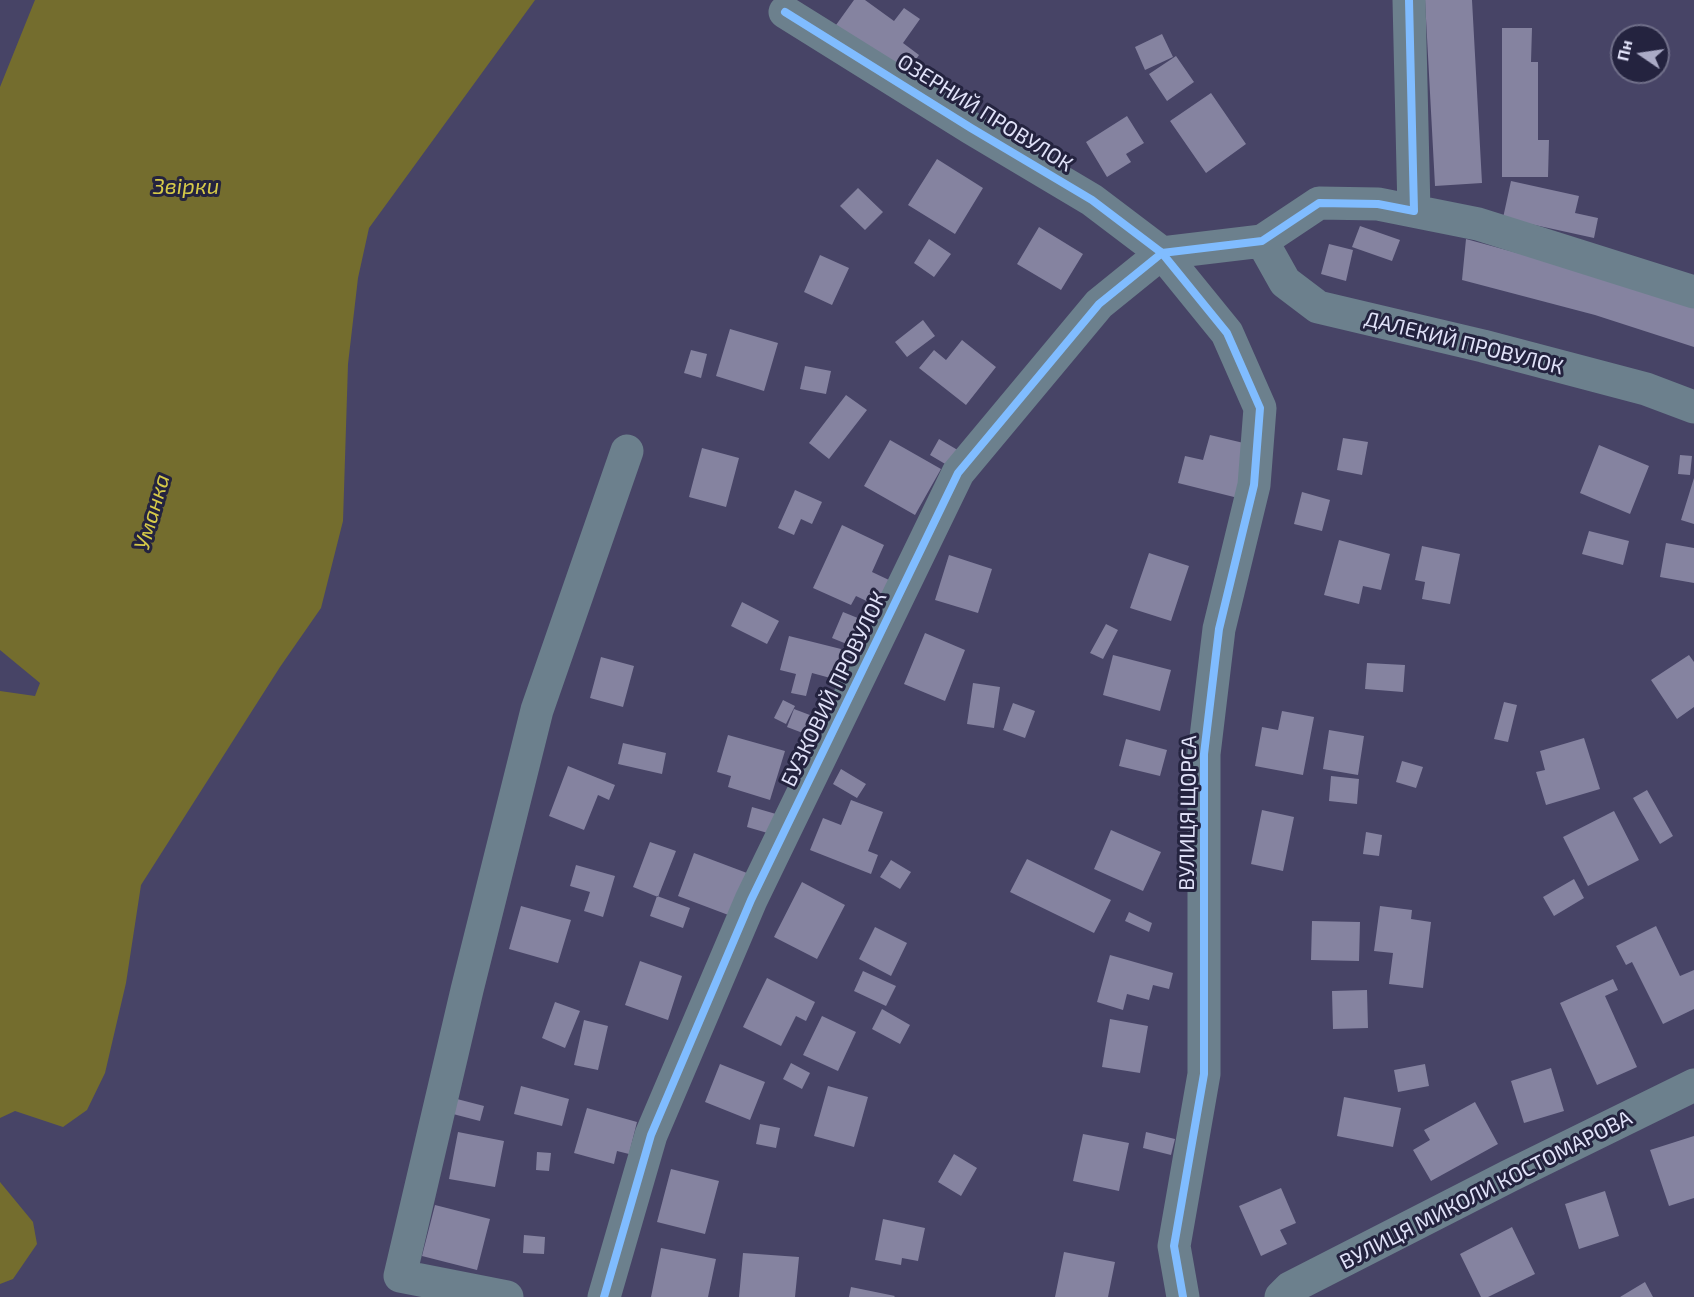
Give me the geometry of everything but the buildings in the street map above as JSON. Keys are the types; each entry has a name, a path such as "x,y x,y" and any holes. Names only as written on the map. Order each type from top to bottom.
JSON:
{"street":[{"path":"1409,0 1414,211"},
{"name":"ОЗЕРНИЙ ПРОВУЛОК","path":"785,12 1092,200 1162,253"},
{"path":"1162,253 1262,241 1319,203 1378,204 1478,224 1694,292"},
{"name":"ДАЛЕКИЙ ПРОВУЛОК","path":"1262,241 1285,282 1318,307 1484,346 1646,389 1694,407"},
{"name":"БУЗКОВИЙ ПРОВУЛОК","path":"604,1297 651,1135 751,900 958,473 1100,304 1162,253"},
{"name":"ВУЛИЦЯ ЩОРСА","path":"1162,253 1227,333 1260,408 1254,485 1219,629 1204,754 1204,1074 1174,1246 1183,1297"},
{"path":"507,1297 400,1276 467,990 537,710 627,450"},
{"name":"ВУЛИЦЯ МИКОЛИ КОСТОМАРОВА","path":"1281,1297 1290,1288 1694,1085"}],"water":[{"name":"Звірки","path":"35,0 535,0 369,228 358,278 348,364 343,521 321,608 280,667 141,885 126,983 105,1073 87,1110 63,1127 15,1111 0,1118 0,691 35,696 40,683 0,650 0,87"},
{"path":"0,1182 33,1222 37,1244 13,1279 0,1284"}],"cycle path":[{"path":"604,1297 651,1135 751,900 958,473 1099,304 1162,253 1262,241 1319,203 1378,204 1414,211 1409,0"},
{"path":"785,12 1092,200 1162,253 1227,333 1260,408 1254,485 1219,629 1204,754 1204,1074 1174,1246 1183,1297"}],"water label":[{"name":"Уманка","path":"152,512"}]}
